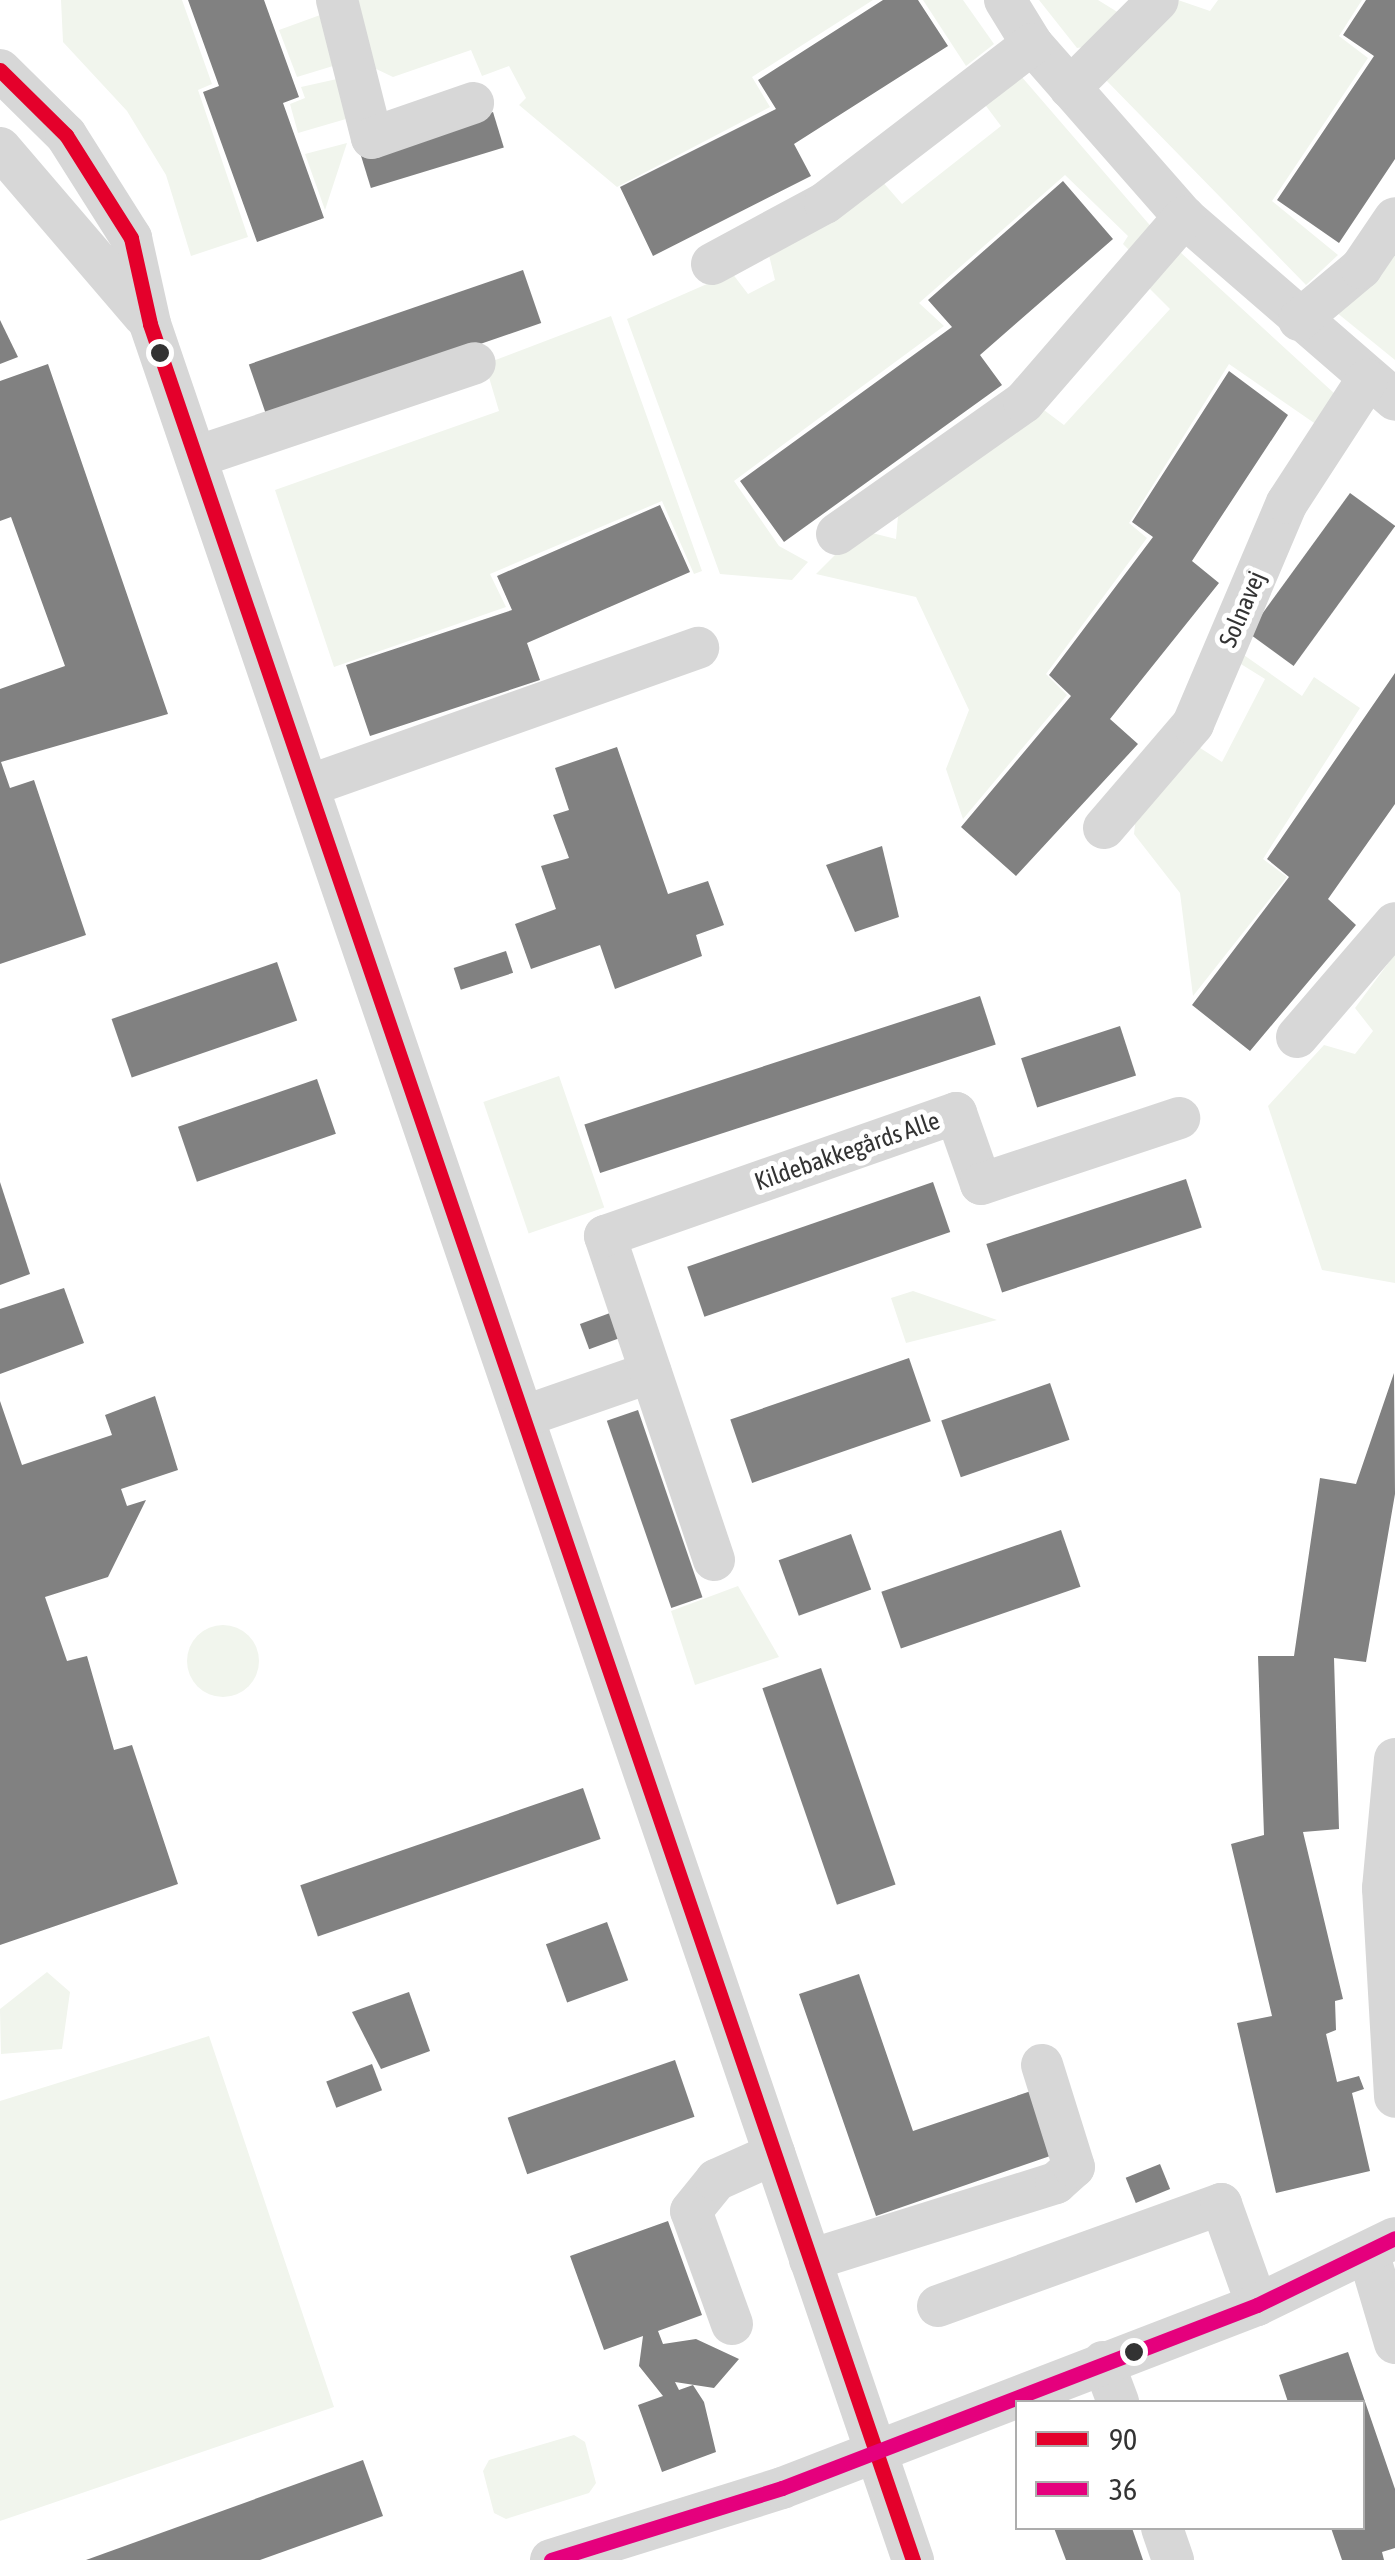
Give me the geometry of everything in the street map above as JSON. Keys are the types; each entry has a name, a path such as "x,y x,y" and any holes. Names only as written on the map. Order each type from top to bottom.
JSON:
{"street":[{"path":"337,0 372,138 473,104"},
{"name":"Solnavej","path":"1004,0 1032,44 1184,217 1381,390 1287,503 1193,724 1104,828"},
{"path":"1070,88 1158,0"},
{"path":"712,264 825,204 1032,44"},
{"path":"0,70 66,135 132,238 150,324 913,2560"},
{"path":"0,148 150,324"},
{"path":"837,534 1024,402 1184,217"},
{"path":"1299,320 1361,268 1395,218"},
{"path":"196,458 475,363"},
{"path":"308,786 698,648"},
{"path":"1297,1037 1395,924"},
{"name":"Kildebakkegårds Alle","path":"714,1560 605,1236 956,1113 981,1184 1179,1118"},
{"path":"525,1416 651,1372"},
{"path":"1395,1758 1383,1888 1395,2098"},
{"path":"810,2260 1056,2183 1074,2167 1042,2066"},
{"path":"732,2324 691,2211 716,2180 774,2154"},
{"path":"938,2306 1221,2204 1257,2304"},
{"path":"551,2560 875,2450 1257,2304 1381,2245 1395,2343"},
{"path":"1104,2362 1117,2400"},
{"path":"1163,2530 1173,2560"}],"shaded area":[{"path":"61,0 182,0 212,84 198,90 248,237 191,256 166,175 127,111 63,42"},
{"path":"358,0 873,0 752,77 770,107 617,187 519,105 526,98 509,66 482,76 471,50 393,77 370,66"},
{"path":"923,0 963,0 994,44 966,66"},
{"path":"1039,0 1098,0 1119,13 1091,46 1077,48"},
{"path":"1178,0 1210,11 1218,0 1362,0 1339,36 1368,58 1272,201 1338,255 1306,285 1103,77"},
{"path":"323,14 333,66 297,77 279,30"},
{"path":"1015,69 1154,230 1135,256 1123,244 1128,236 1065,175 919,303 944,326 734,481 779,546 808,562 792,580 720,574 627,319 732,273 748,294 775,280 768,251 881,180 902,204 1001,126 980,98"},
{"path":"337,79 346,119 298,133 290,104 305,98 301,87"},
{"path":"347,143 325,210 305,154"},
{"path":"1395,239 1395,360 1336,312"},
{"path":"1179,251 1335,394 1320,427 1229,364 1129,523 1147,538 1046,674 1067,695 963,819 946,769 969,710 916,597 816,574 860,530 896,539 898,516 1040,407 1064,425 1170,309 1145,284"},
{"path":"611,316 702,571 694,574 662,501 490,574 506,607 334,667 275,490 499,411 485,364"},
{"path":"1241,653 1302,696 1314,677 1360,708 1263,859 1287,877 1193,996 1180,893 1134,834 1136,815 1197,746 1222,762 1265,679 1236,661"},
{"path":"1395,954 1395,1283 1322,1270 1268,1106 1324,1045 1355,1054 1373,1031 1355,1008"},
{"path":"559,1076 604,1207 529,1233 483,1102"},
{"path":"913,1291 997,1320 906,1343 891,1298"},
{"path":"738,1586 779,1657 695,1685 671,1611"},
{"path":"223,1625 248,1636 259,1661 248,1686 223,1697 198,1686 187,1661 198,1636"},
{"path":"47,1972 70,1992 62,2049 1,2054 0,2009"},
{"path":"209,2036 334,2407 0,2521 0,2101"},
{"path":"574,2435 585,2442 596,2483 589,2493 506,2519 494,2513 483,2471 489,2460"}],"building":[{"path":"188,0 264,0 299,97 283,103 324,218 257,242 203,92 219,86"},
{"path":"883,0 918,0 948,46 794,144 811,176 653,256 620,187 776,109 758,80"},
{"path":"1366,0 1395,0 1395,159 1339,243 1277,200 1374,56 1343,35"},
{"path":"493,112 504,147 371,188 360,153"},
{"path":"1063,181 1113,239 980,355 1002,385 784,542 740,481 952,327 928,300"},
{"path":"523,270 541,323 267,417 249,364"},
{"path":"0,320 18,357 0,364"},
{"path":"48,364 168,714 1,762 10,788 34,780 86,935 0,964 0,689 65,666 11,517 0,521 0,381"},
{"path":"1229,371 1288,415 1192,561 1219,583 1110,719 1138,744 1016,876 961,827 1071,696 1049,675 1153,537 1132,522"},
{"path":"1350,493 1395,526 1294,666 1248,633"},
{"path":"660,505 690,572 527,643 540,680 370,736 346,665 512,610 497,576"},
{"path":"1395,673 1395,804 1328,899 1356,925 1250,1051 1192,1005 1289,877 1267,859"},
{"path":"617,747 668,894 708,881 724,925 696,935 702,956 615,989 600,945 531,969 515,924 556,909 541,866 569,858 553,815 569,810 555,768"},
{"path":"882,846 899,917 855,932 826,865"},
{"path":"506,951 513,973 461,990 454,968"},
{"path":"277,962 297,1021 132,1078 112,1019"},
{"path":"980,996 996,1045 600,1173 584,1125"},
{"path":"1120,1026 1136,1075 1037,1108 1021,1058"},
{"path":"317,1079 336,1134 197,1182 178,1127"},
{"path":"1186,1179 1202,1228 1002,1292 986,1244"},
{"path":"0,1182 30,1274 0,1285"},
{"path":"933,1182 950,1232 704,1317 687,1267"},
{"path":"64,1288 84,1343 0,1374 0,1309"},
{"path":"610,1313 619,1338 589,1349 580,1324"},
{"path":"909,1358 931,1421 752,1483 730,1420"},
{"path":"1394,1373 1395,1494 1366,1662 1334,1658 1339,1829 1303,1832 1343,1999 1335,2001 1336,2030 1326,2034 1337,2082 1359,2076 1364,2089 1352,2093 1370,2171 1276,2193 1237,2023 1272,2016 1231,1844 1264,1835 1258,1656 1294,1656 1320,1478 1356,1484"},
{"path":"1050,1383 1070,1440 961,1477 941,1420"},
{"path":"155,1396 178,1470 121,1489 127,1506 146,1500 108,1577 45,1597 67,1661 87,1656 114,1750 132,1745 178,1884 0,1945 0,1401 22,1465 112,1435 105,1415"},
{"path":"638,1410 702,1597 671,1608 607,1421"},
{"path":"1061,1530 1081,1587 901,1649 881,1592"},
{"path":"851,1534 871,1589 799,1616 779,1560"},
{"path":"821,1668 896,1885 837,1905 762,1688"},
{"path":"583,1788 601,1839 318,1936 300,1885"},
{"path":"607,1922 628,1980 567,2002 546,1944"},
{"path":"859,1974 913,2131 1031,2091 1053,2155 876,2216 799,1994"},
{"path":"409,1992 430,2051 381,2069 352,2012"},
{"path":"675,2060 695,2117 527,2174 508,2118"},
{"path":"372,2064 382,2090 336,2108 326,2082"},
{"path":"1160,2164 1170,2189 1136,2203 1126,2178"},
{"path":"668,2221 702,2315 658,2331 663,2344 696,2339 739,2359 714,2388 675,2382 679,2390 693,2385 704,2402 716,2452 662,2472 638,2405 663,2396 639,2366 643,2336 604,2350 570,2256"},
{"path":"1348,2352 1364,2400 1287,2400 1279,2375"},
{"path":"1365,2402 1395,2489 1395,2548 1382,2552 1384,2560 1342,2560 1332,2530 1365,2530"},
{"path":"363,2460 383,2516 260,2560 86,2560"},
{"path":"1055,2530 1133,2530 1143,2560 1066,2560"}],"transit line":[{"name":"90","path":"0,70 66,135 131,238 150,324 913,2560"},
{"name":"36","path":"551,2560 782,2488 1257,2305 1395,2238"}]}
